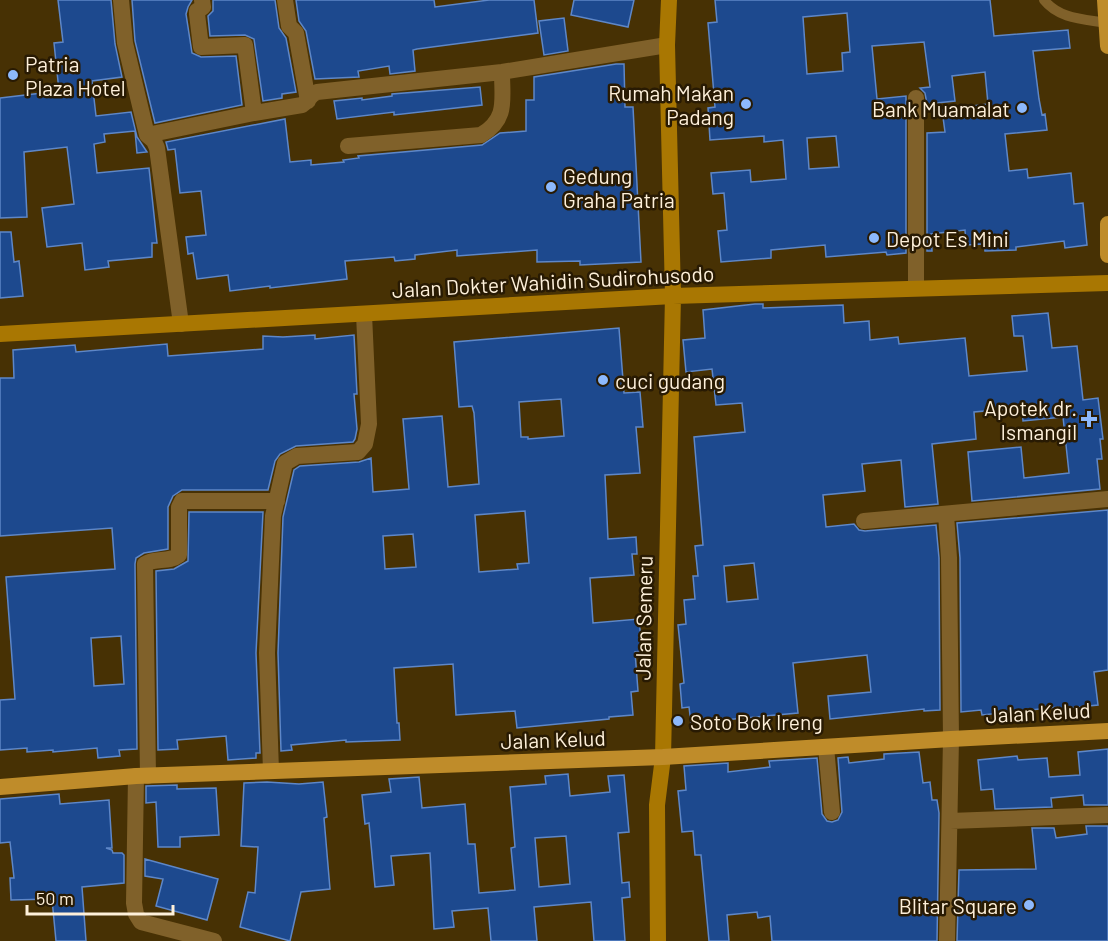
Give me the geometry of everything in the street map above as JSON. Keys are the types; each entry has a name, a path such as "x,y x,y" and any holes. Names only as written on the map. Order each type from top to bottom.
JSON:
{"main road":[{"name":"Jalan Semeru","path":"658,941 657,805 663,757 673,296 667,45 669,0"},
{"path":"1105,0 1108,46"},
{"path":"1108,224 1108,255"},
{"name":"Jalan Dokter Wahidin Sudirohusodo","path":"0,334 673,296 1108,283"},
{"name":"Jalan Kelud","path":"0,787 142,776 663,757 1108,731"}],"street":[{"path":"121,0 125,43 147,135 154,141 157,148 181,324"},
{"path":"202,0 203,8 197,11 201,47 245,45 254,113"},
{"path":"285,0 289,26 296,33 308,101"},
{"path":"147,135 302,105 317,92 502,72 667,45"},
{"path":"348,146 481,135 493,128 502,112 502,72"},
{"path":"916,98 916,288"},
{"path":"271,771 267,652 273,516 282,472 287,461 297,456 358,452 365,444 369,424 364,314"},
{"path":"864,521 1108,499"},
{"path":"214,941 141,922 136,914 134,903 142,776 145,564 173,559 179,555 179,507 182,501 277,501"},
{"path":"946,514 949,558 951,739 947,941"},
{"path":"826,747 832,812"},
{"path":"950,821 1108,815"}],"lane":[{"path":"1044,0 1052,10 1065,16 1107,23"}],"building":[{"path":"58,0 111,0 115,44 122,77 92,81 96,116 131,112 137,137 147,152 137,153 135,131 104,134 105,142 94,144 97,173 149,168 157,243 152,243 152,257 108,261 109,267 85,270 82,243 47,247 42,208 74,204 67,147 24,152 27,217 0,218 0,98 59,91 54,43 63,42"},
{"path":"132,0 192,0 186,14 192,53 201,57 236,56 242,105 155,123 135,41"},
{"path":"213,0 275,0 279,28 286,38 296,92 282,94 282,98 263,101 254,39 245,35 210,36 208,16 213,11"},
{"path":"296,0 434,0 435,7 489,0 534,0 538,33 413,50 415,71 390,74 389,66 358,71 359,77 315,79 306,31 299,21"},
{"path":"574,0 634,0 628,27 571,15"},
{"path":"715,0 990,0 994,36 1068,30 1070,48 1033,51 1039,99 1042,115 1045,114 1047,130 1005,134 1009,171 1027,169 1028,178 1071,173 1074,204 1083,203 1087,245 1065,248 1064,241 1016,247 1016,250 985,251 984,244 966,245 965,230 931,234 932,251 927,251 927,133 945,132 942,110 988,104 985,72 952,76 955,101 927,104 925,93 920,88 930,87 924,42 872,46 877,99 906,96 906,253 887,255 886,252 826,257 825,245 771,250 771,258 721,262 718,231 727,230 724,193 713,194 711,173 750,170 751,182 786,179 783,140 764,142 764,136 710,140 708,108 715,107 708,23 717,22","holes":["847,13 850,52 842,53 843,71 807,74 803,17","836,136 839,167 809,169 807,138"]},
{"path":"564,18 568,51 544,55 539,21"},
{"path":"624,64 625,107 633,107 641,262 580,265 580,261 537,262 537,250 457,256 457,250 415,255 415,259 395,261 394,257 345,261 347,279 270,288 270,286 230,291 228,275 197,279 193,253 188,254 186,237 206,235 201,191 180,193 175,149 168,150 166,142 285,119 290,162 311,160 311,165 344,162 343,160 359,158 358,156 482,145 500,133 526,131 526,100 534,100 534,77"},
{"path":"480,87 482,105 394,115 394,112 337,119 334,101 362,98 362,100 392,96 392,94"},
{"path":"0,232 11,232 14,262 19,261 23,296 0,298"},
{"path":"755,304 763,304 763,308 843,305 844,323 869,321 870,340 898,337 899,344 965,338 969,376 1027,371 1023,336 1014,336 1012,316 1048,313 1052,348 1077,346 1083,400 1098,398 1103,439 1100,439 1102,459 1097,459 1100,489 972,501 968,452 1021,447 1024,478 1069,473 1063,417 1023,421 1022,408 974,412 976,439 932,444 938,504 905,507 901,460 862,464 865,491 823,495 826,527 854,524 859,530 865,531 936,525 939,558 940,710 924,711 924,709 830,719 828,696 871,692 867,655 793,663 798,713 691,723 689,707 682,708 680,684 684,683 678,625 686,624 684,600 695,599 693,576 698,576 695,546 703,545 694,437 745,432 742,403 716,405 712,369 686,372 683,340 705,338 703,310","holes":["754,563 758,599 727,602 724,566"]},
{"path":"619,328 624,393 640,392 643,427 636,427 640,473 605,475 608,539 636,537 637,554 632,554 634,575 590,578 593,623 639,619 642,651 635,652 638,691 631,692 633,715 517,728 515,711 456,715 453,664 394,668 400,740 346,742 346,740 291,745 292,750 281,751 278,653 283,517 294,470 300,466 359,462 371,458 373,492 409,489 403,419 442,416 448,487 479,484 474,413 472,406 459,407 454,342","holes":["561,399 564,436 528,439 528,437 521,437 519,402","525,511 529,563 517,564 518,569 479,572 475,515","413,534 416,567 385,569 383,536"]},
{"path":"315,335 315,339 354,335 357,394 354,394 357,429 353,442 296,446 280,454 275,461 268,490 182,490 173,496 168,507 168,549 144,553 136,558 135,564 137,749 119,750 120,756 98,758 97,748 53,752 53,750 27,752 27,748 0,750 0,700 15,699 6,577 115,569 112,528 0,536 0,378 14,378 13,350 75,345 76,352 167,344 168,356 263,349 263,336","holes":["121,636 124,684 94,686 91,638"]},
{"path":"1108,510 1108,670 1094,672 1098,705 982,715 981,710 961,712 960,558 957,523"},
{"path":"189,512 263,512 256,653 260,753 256,753 256,758 228,760 226,736 177,740 178,749 158,750 156,571 174,569 188,561"},
{"path":"1108,749 1108,805 1084,805 1083,795 1051,798 1052,807 995,809 993,789 981,790 978,760 1017,756 1018,760 1047,758 1049,777 1080,775 1078,752"},
{"path":"919,752 923,783 930,782 932,800 937,800 939,813 937,941 772,941 770,916 758,918 757,912 727,915 729,941 709,941 701,855 695,855 693,831 682,832 678,791 686,790 684,766 728,763 728,772 770,767 769,761 817,758 822,814 827,821 832,822 838,820 842,812 838,758 848,757 849,763 884,759 884,754"},
{"path":"568,774 570,796 610,792 608,776 624,775 629,832 618,833 622,883 629,882 630,897 622,898 625,941 594,941 591,902 534,907 537,941 491,941 488,908 452,911 454,927 434,929 430,853 391,856 394,885 375,887 369,823 365,824 362,795 391,792 389,779 419,777 422,808 465,804 468,844 475,844 479,893 515,890 511,848 515,847 510,787 546,784 545,776","holes":["566,836 570,884 539,887 535,838"]},
{"path":"323,782 330,889 301,892 290,941 240,927 248,892 255,893 258,847 241,846 244,783 299,784"},
{"path":"177,785 177,789 216,788 219,835 180,837 180,847 158,847 156,802 146,803 146,786"},
{"path":"59,794 60,804 109,800 112,848 106,848 112,850 113,853 124,855 124,883 82,887 86,941 56,941 52,899 11,900 10,878 14,878 10,842 0,843 0,799"},
{"name":"Blitar Square","path":"1086,826 1108,826 1108,941 957,941 959,870 1036,869 1032,828 1054,828 1056,838 1087,834"},
{"path":"145,859 218,879 207,920 156,906 163,879 145,876"}],"place":[{"name":"Patria Plaza Hotel","path":"13,75"},
{"name":"Rumah Makan Padang","path":"746,104"},
{"name":"Bank Muamalat","path":"1022,108"},
{"name":"Gedung Graha Patria","path":"551,187"},
{"name":"Depot Es Mini","path":"874,238"},
{"name":"cuci gudang","path":"603,380"},
{"name":"Apotek dr. Ismangil","path":"1089,419"},
{"name":"Soto Bok Ireng","path":"678,721"},
{"name":"Blitar Square","path":"1029,905"}]}
